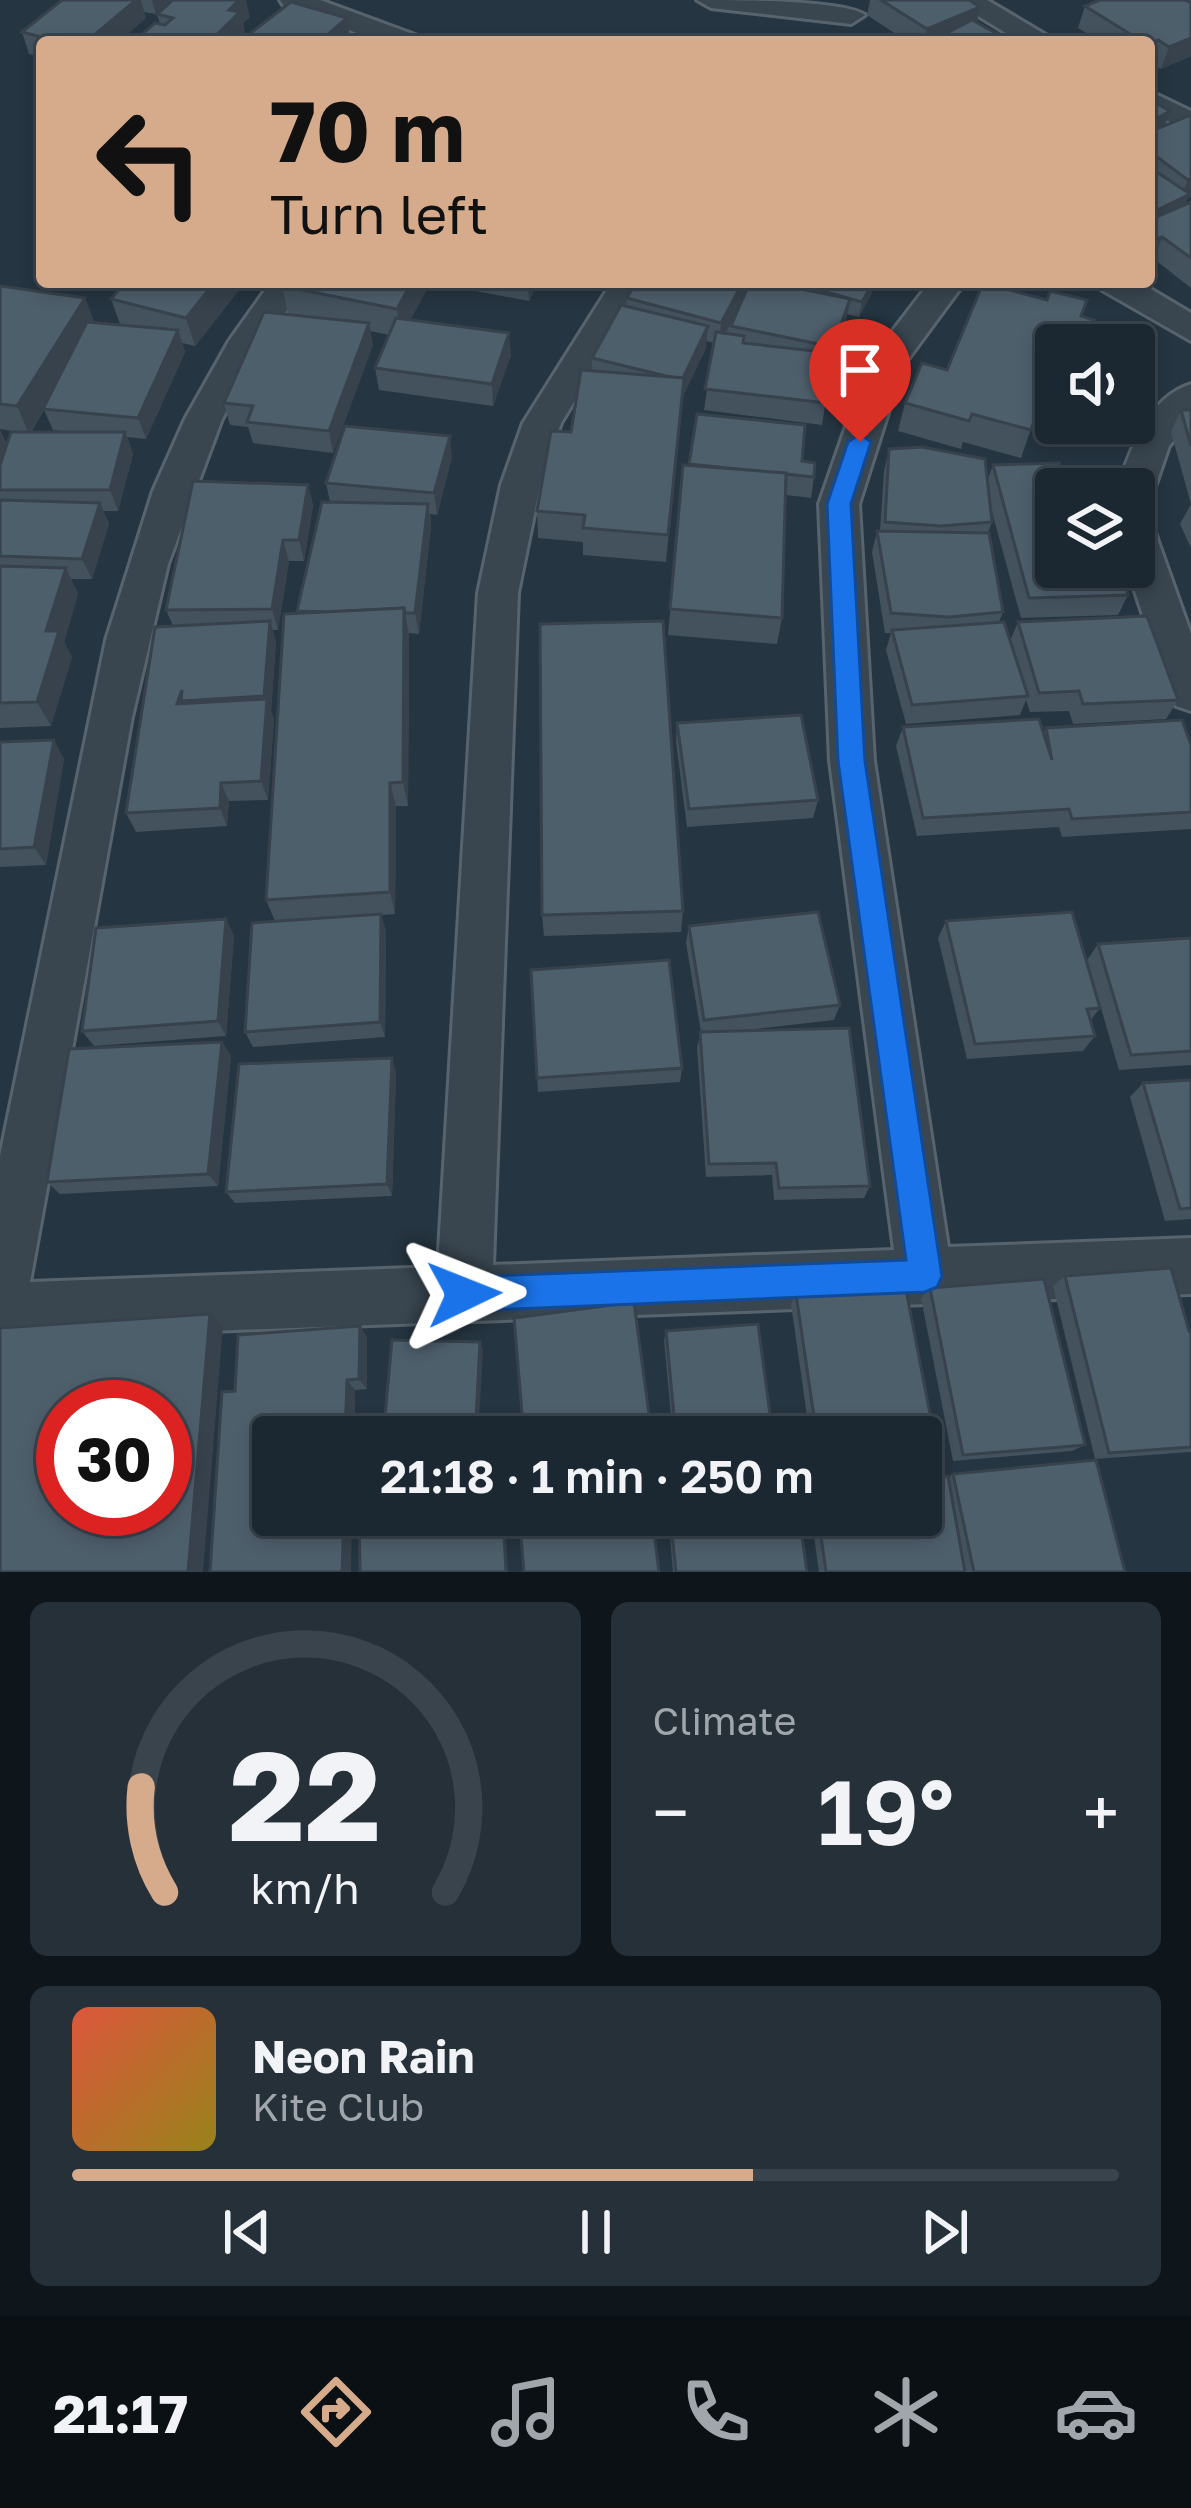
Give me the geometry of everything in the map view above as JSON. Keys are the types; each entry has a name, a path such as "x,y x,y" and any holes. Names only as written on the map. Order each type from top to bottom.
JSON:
{"street":[{"path":"294,0 392,36"},
{"path":"712,0 857,8"},
{"path":"966,0 1032,36"},
{"path":"832,36 857,8"},
{"path":"1155,103 1191,123"},
{"path":"0,1294 127,627 168,499 211,400 246,336 284,288"},
{"path":"464,1294 499,593 518,496 541,427 573,365 626,288"},
{"path":"925,1276 852,761 839,504 886,363 943,288"},
{"path":"1124,288 1191,329"},
{"path":"1143,468 1152,441 1191,398"},
{"path":"860,442 904,452"},
{"path":"1154,588 1191,694"},
{"path":"0,1311 1191,1266"}],"building":[{"path":"62,0 136,0 93,36 22,32"},
{"path":"173,0 239,0 229,10 240,12 215,36 140,36 155,23 165,25 173,18 157,14"},
{"path":"881,0 969,0 980,7 927,29"},
{"path":"1100,0 1185,0 1191,3 1191,38 1169,47 1155,41 1155,36 1133,36 1085,6"},
{"path":"291,2 347,18 326,36 247,36"},
{"path":"972,20 1001,36 941,36"},
{"path":"1155,102 1170,111 1155,120"},
{"path":"1191,115 1191,178 1155,155 1155,130"},
{"path":"1155,171 1190,194 1155,211"},
{"path":"1191,202 1191,258 1162,237 1155,238 1155,217"},
{"path":"0,286 85,298 17,406 0,404"},
{"path":"120,288 210,288 186,318 111,299"},
{"path":"292,288 409,288 397,309"},
{"path":"633,288 740,288 721,323 627,298"},
{"path":"747,288 796,288 850,299 833,347 731,326"},
{"path":"812,288 870,288 862,302"},
{"path":"981,288 1002,288 1047,300 1050,291 1087,300 1081,316 1094,320 1093,324 1035,324 1031,430 972,414 969,421 905,403 922,363 947,370"},
{"path":"621,305 708,326 683,378 592,358"},
{"path":"264,312 369,323 329,431 247,422 253,406 224,403"},
{"path":"396,318 509,333 492,384 375,368"},
{"path":"87,322 178,330 138,418 43,409"},
{"path":"716,332 744,336 743,343 832,353 826,403 705,389"},
{"path":"581,370 684,378 668,535 583,528 585,515 537,511 551,431 571,432"},
{"path":"1181,410 1191,410 1191,446"},
{"path":"697,414 805,425 802,461 815,463 814,477 689,464"},
{"path":"345,426 450,436 434,493 326,483"},
{"path":"11,432 125,432 110,490 0,490 0,465"},
{"path":"922,447 985,459 992,522 941,526 885,522 889,449"},
{"path":"1059,463 1060,468 1035,468 1035,588 1126,588 1128,595 1029,598 993,465"},
{"path":"683,465 786,473 782,618 670,609"},
{"path":"193,481 308,485 299,540 283,540 272,609 166,610"},
{"path":"0,500 100,503 82,559 0,556"},
{"path":"322,502 428,504 415,613 405,613 404,608 297,611"},
{"path":"877,531 989,533 1003,612 949,617 891,613"},
{"path":"0,566 66,568 46,631 59,631 37,702 0,703"},
{"path":"404,608 403,782 390,783 390,892 266,900 284,614"},
{"path":"1147,616 1178,700 1083,704 1079,691 1039,693 1018,622"},
{"path":"270,621 264,696 181,701 182,690 177,704 267,699 261,781 221,783 220,808 126,813 155,627"},
{"path":"663,621 683,911 542,915 540,624"},
{"path":"1004,622 1028,696 912,705 892,630"},
{"path":"801,715 818,800 689,809 677,723"},
{"path":"1039,719 1052,760 1046,728 1182,720 1191,745 1191,812 1072,819 1069,809 923,818 903,727"},
{"path":"54,740 34,847 0,849 0,742"},
{"path":"818,912 840,1005 704,1020 689,926"},
{"path":"1072,912 1100,1008 1087,1009 1095,1036 975,1044 946,921"},
{"path":"381,914 380,1022 245,1032 252,923"},
{"path":"226,919 218,1021 82,1031 96,928"},
{"path":"1191,938 1191,1051 1131,1055 1098,944"},
{"path":"669,960 682,1068 537,1078 531,970"},
{"path":"849,1028 870,1186 779,1188 776,1163 709,1164 700,1032"},
{"path":"222,1042 208,1174 47,1182 69,1049"},
{"path":"392,1058 387,1184 226,1192 239,1064"},
{"path":"1191,1080 1191,1208 1180,1209 1143,1083"},
{"path":"1171,1268 1191,1331 1191,1447 1109,1453 1065,1276"},
{"path":"1044,1279 1085,1445 963,1455 930,1288"},
{"path":"905,1285 930,1416 814,1416 796,1294"},
{"path":"634,1302 649,1416 522,1416 514,1318"},
{"path":"210,1314 192,1525 192,1380 36,1380 36,1536 191,1536 188,1572 0,1572 0,1328"},
{"path":"758,1324 770,1416 674,1416 666,1331"},
{"path":"360,1326 359,1379 347,1380 346,1416 252,1416 252,1536 343,1536 342,1572 210,1572 222,1392 235,1391 238,1335"},
{"path":"392,1340 480,1342 476,1416 385,1416"},
{"path":"1096,1460 1125,1572 974,1572 953,1474"},
{"path":"942,1476 948,1476 965,1572 826,1572 821,1536 942,1536"},
{"path":"359,1536 504,1536 506,1572 360,1572"},
{"path":"521,1536 655,1536 659,1572 524,1572"},
{"path":"672,1536 802,1536 807,1572 676,1572"}],"route":[{"path":"464,1294 925,1276 852,761 839,504 860,442"}]}
